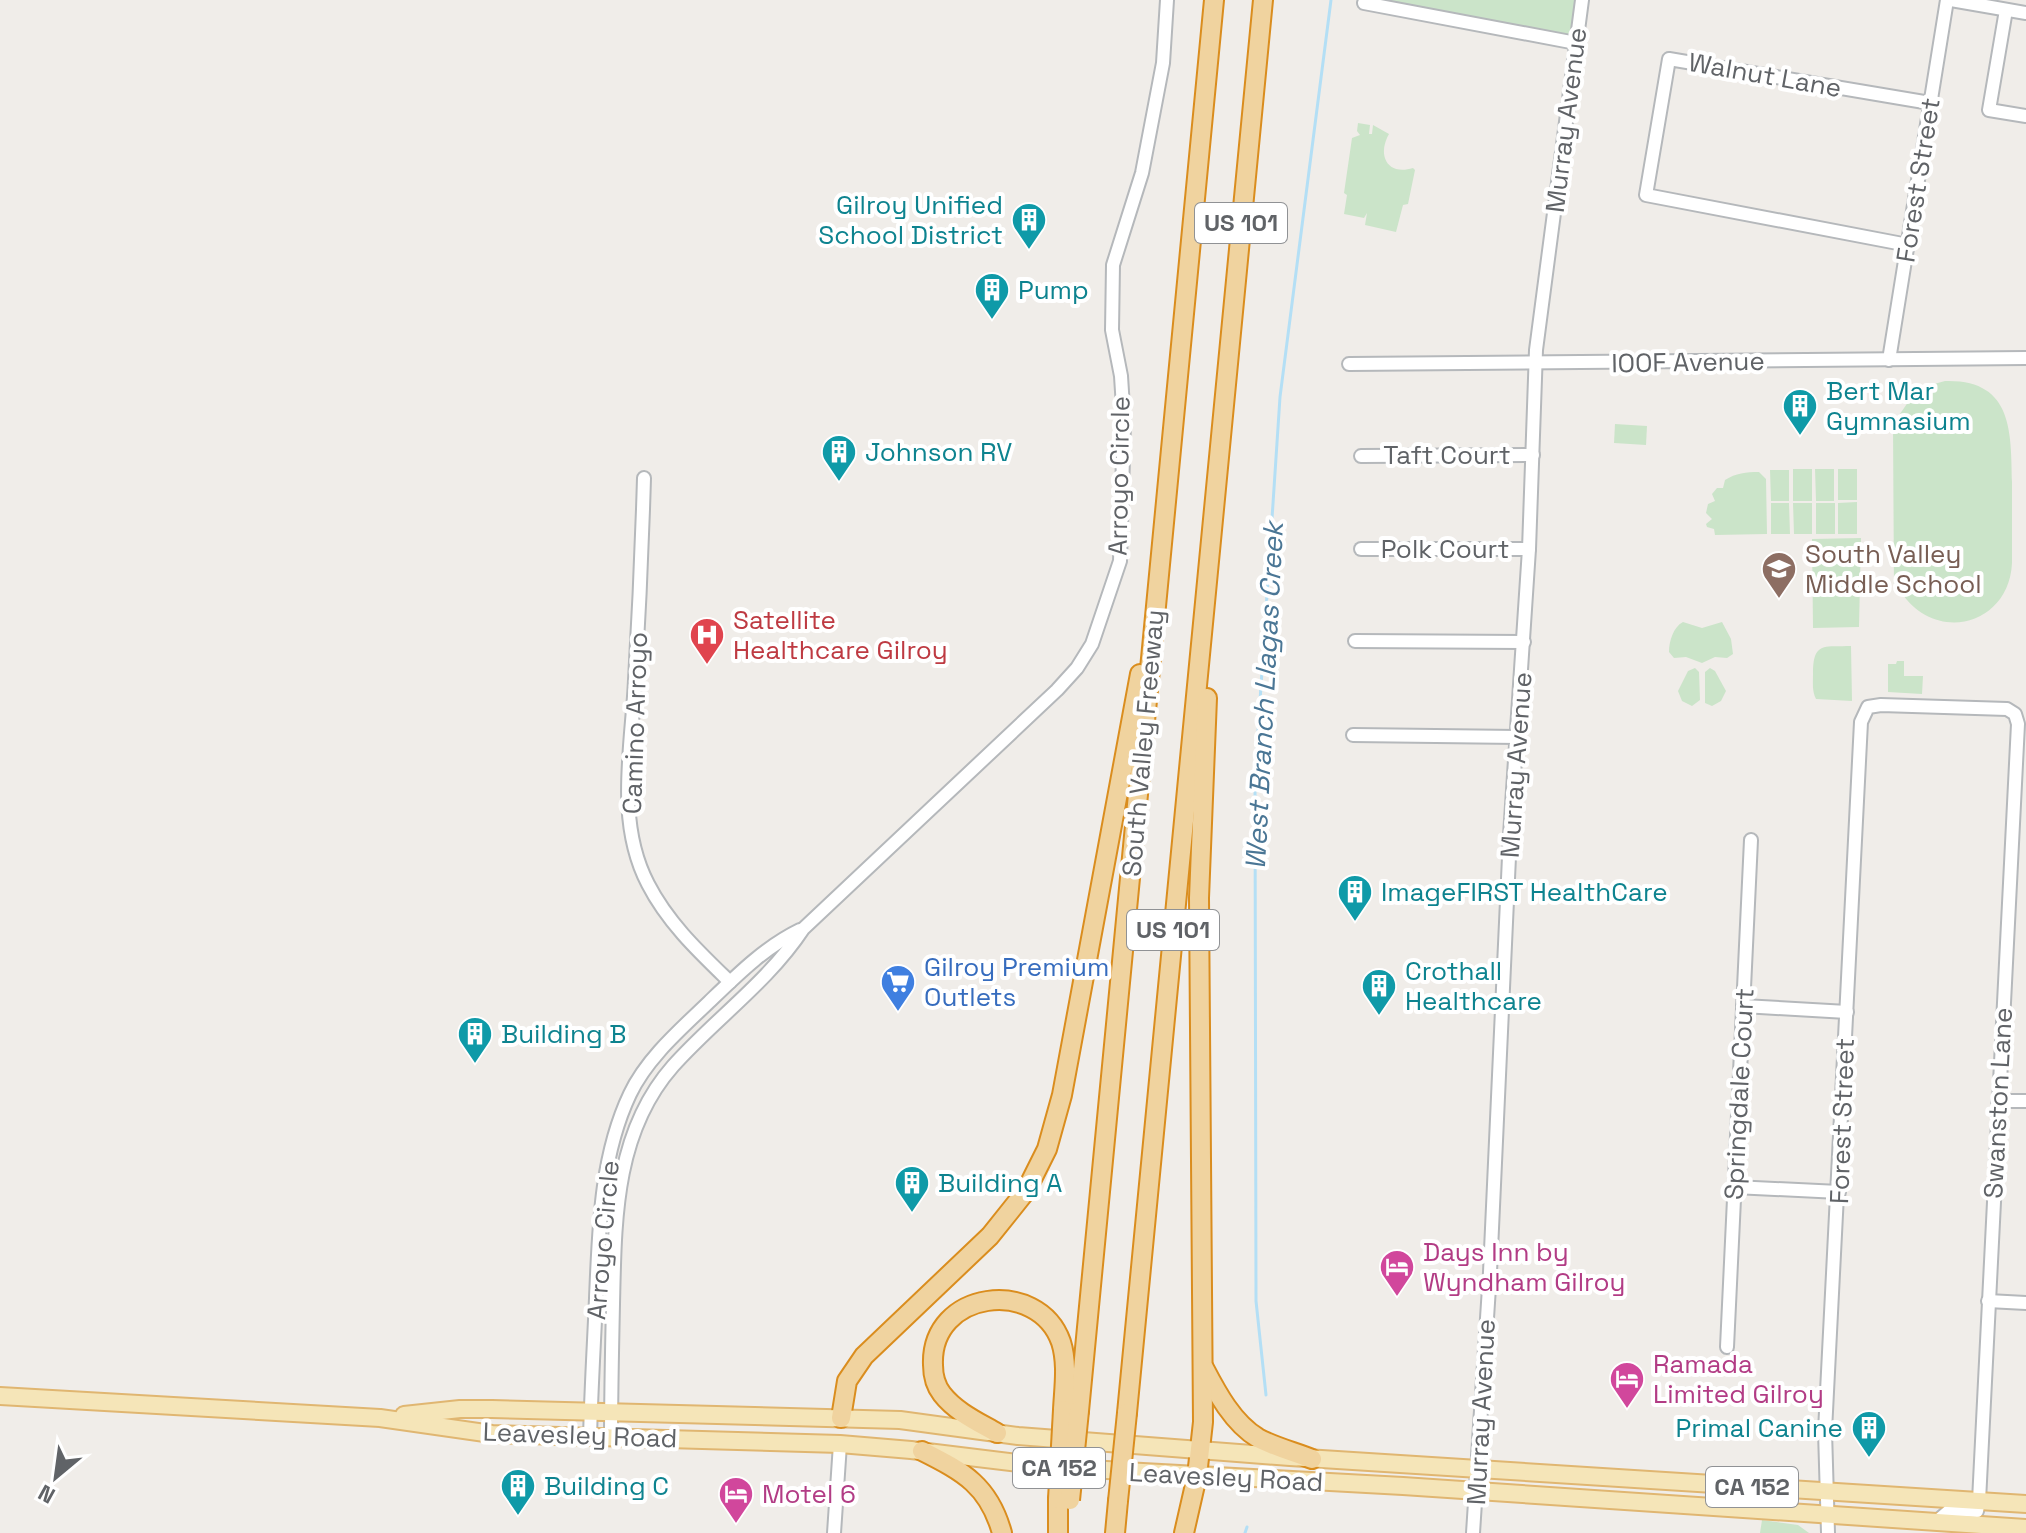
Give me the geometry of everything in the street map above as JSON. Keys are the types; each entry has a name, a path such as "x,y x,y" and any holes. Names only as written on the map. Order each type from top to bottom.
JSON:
{"highway":[{"name":"South Valley Freeway","path":"1067,1533 1064,1499 1071,1410 1153,638 1214,0"},
{"name":"South Valley Freeway","path":"1115,1533 1263,0"},
{"name":"CA 152","path":"1219,447 1200,876 1202,1365 1222,1400 1248,1430 1258,1438 1312,1459"},
{"path":"841,1418 843,1393 854,1368 1003,1221 1026,1191 1047,1149 1062,1095 1137,681 1153,638"},
{"path":"997,1433 961,1411 941,1393 934,1377 932,1354 937,1336 947,1320 963,1307 983,1301 1003,1301 1030,1308 1048,1321 1060,1340 1064,1354 1071,1410"},
{"path":"1184,1533 1201,1448 1202,1365"},
{"path":"922,1451 969,1477 985,1492 997,1513 1002,1533"},
{"path":"1058,1533 1064,1499"}],"main road":[{"name":"Leavesley Road","path":"0,1396 380,1418 492,1434 840,1444 922,1451 1029,1466 1477,1491 2026,1528"},
{"name":"Leavesley Road","path":"380,1418 460,1409 911,1421 997,1433 1312,1459 2026,1504"},
{"path":"840,1444 841,1418"}],"street":[{"name":"Arroyo Circle","path":"611,1439 615,1213 634,1130 653,1093 672,1067 785,956 803,929 1057,690 1077,668 1092,644 1120,561 1124,423 1121,376 1112,330 1113,265 1142,173 1163,63 1167,0"},
{"name":"Murray Avenue","path":"1473,1533 1479,1469 1509,853 1524,642 1536,363 1542,292 1582,0"},
{"path":"1949,0 2026,13"},
{"name":"Forest Street","path":"1889,360 1949,0"},
{"path":"1364,3 1576,43"},
{"path":"2006,10 1989,110 2026,116"},
{"name":"Walnut Lane","path":"1908,245 1646,195 1669,59 1930,103"},
{"name":"IOOF Avenue","path":"1349,364 2026,358"},
{"name":"Taft Court","path":"1361,456 1533,455"},
{"name":"Camino Arroyo","path":"644,478 628,779 628,808 633,839 647,883 664,910 677,929 730,982"},
{"name":"Polk Court","path":"1361,549 1529,549"},
{"path":"1355,641 1524,642"},
{"name":"Swanston Lane","path":"1865,710 1881,705 2007,709 2015,714 2018,724 1979,1501"},
{"name":"Forest Street","path":"1828,1533 1825,1431 1861,722 1865,710"},
{"path":"1353,735 1518,737"},
{"name":"Springdale Court","path":"1727,1347 1751,840"},
{"name":"Arroyo Circle","path":"590,1439 598,1247 604,1181 617,1127 638,1081 671,1038 779,941 803,929"},
{"path":"1743,1006 1847,1012"},
{"path":"1998,1101 2026,1101"},
{"path":"1734,1187 1839,1192"},
{"path":"1988,1301 2026,1303"},
{"path":"834,1533 840,1444"},
{"path":"1936,1522 1950,1510 1977,1511 1979,1501"}],"green space":[{"path":"1364,0 1579,0 1571,40"},
{"path":"1358,123 1370,125 1369,134 1372,134 1373,125 1389,134 1384,156 1391,166 1415,170 1408,204 1403,205 1396,232 1365,225 1367,213 1364,218 1344,214 1352,138 1360,135"},
{"path":"1945,381 1967,383 1984,389 1996,399 2004,412 2011,445 2012,563 2008,584 1998,601 1985,614 1968,621 1950,622 1932,618 1915,608 1901,592 1894,591 1893,424 1913,395 1927,386"},
{"path":"1615,424 1647,426 1646,445 1614,443"},
{"path":"1793,469 1812,469 1812,501 1793,501"},
{"path":"1815,469 1834,469 1834,501 1816,501"},
{"path":"1838,469 1857,469 1857,500 1838,500"},
{"path":"1770,470 1789,470 1789,501 1771,501"},
{"path":"1759,472 1766,479 1767,534 1715,535 1714,529 1706,524 1712,519 1706,513 1708,504 1715,501 1712,494 1717,488 1723,488 1725,480 1729,478 1741,473"},
{"path":"1857,502 1857,534 1838,534 1838,503"},
{"path":"1771,503 1789,503 1790,534 1771,534"},
{"path":"1793,503 1812,503 1812,534 1794,534"},
{"path":"1816,503 1835,503 1835,534 1816,534"},
{"path":"1861,538 1859,627 1813,628 1812,539"},
{"path":"1683,622 1702,628 1722,622 1731,639 1733,654 1702,663 1686,657 1674,658 1669,652 1671,639"},
{"path":"1851,646 1852,701 1816,699 1813,674 1818,651 1827,647"},
{"path":"1897,661 1904,661 1904,676 1923,676 1922,694 1888,692 1888,664 1896,664"},
{"path":"1695,668 1699,672 1700,700 1692,706 1682,701 1678,691 1688,671"},
{"path":"1710,668 1726,691 1721,701 1712,706 1705,703 1705,672"},
{"path":"1762,1520 1798,1525 1809,1533 1760,1533"}],"waterway":[{"name":"West Branch Llagas Creek","path":"1266,1395 1256,1301 1255,777 1280,397 1331,0"},
{"name":"West Branch Llagas Creek","path":"1245,1533 1247,1527"}],"place":[{"name":"Gilroy Unified School District","path":"1029,251"},
{"name":"Pump","path":"992,321"},
{"name":"Bert Mar Gymnasium","path":"1800,437"},
{"name":"Johnson RV","path":"839,483"},
{"name":"South Valley Middle School","path":"1779,600"},
{"name":"Satellite Healthcare Gilroy","path":"707,666"},
{"name":"ImageFIRST HealthCare","path":"1355,923"},
{"name":"Gilroy Premium Outlets","path":"898,1013"},
{"name":"Crothall Healthcare","path":"1379,1017"},
{"name":"Building B","path":"475,1065"},
{"name":"Building A","path":"912,1214"},
{"name":"Days Inn by Wyndham Gilroy","path":"1397,1298"},
{"name":"Ramada Limited Gilroy","path":"1627,1410"},
{"name":"Primal Canine","path":"1869,1459"},
{"name":"Building C","path":"518,1517"},
{"name":"Motel 6","path":"736,1525"}]}
